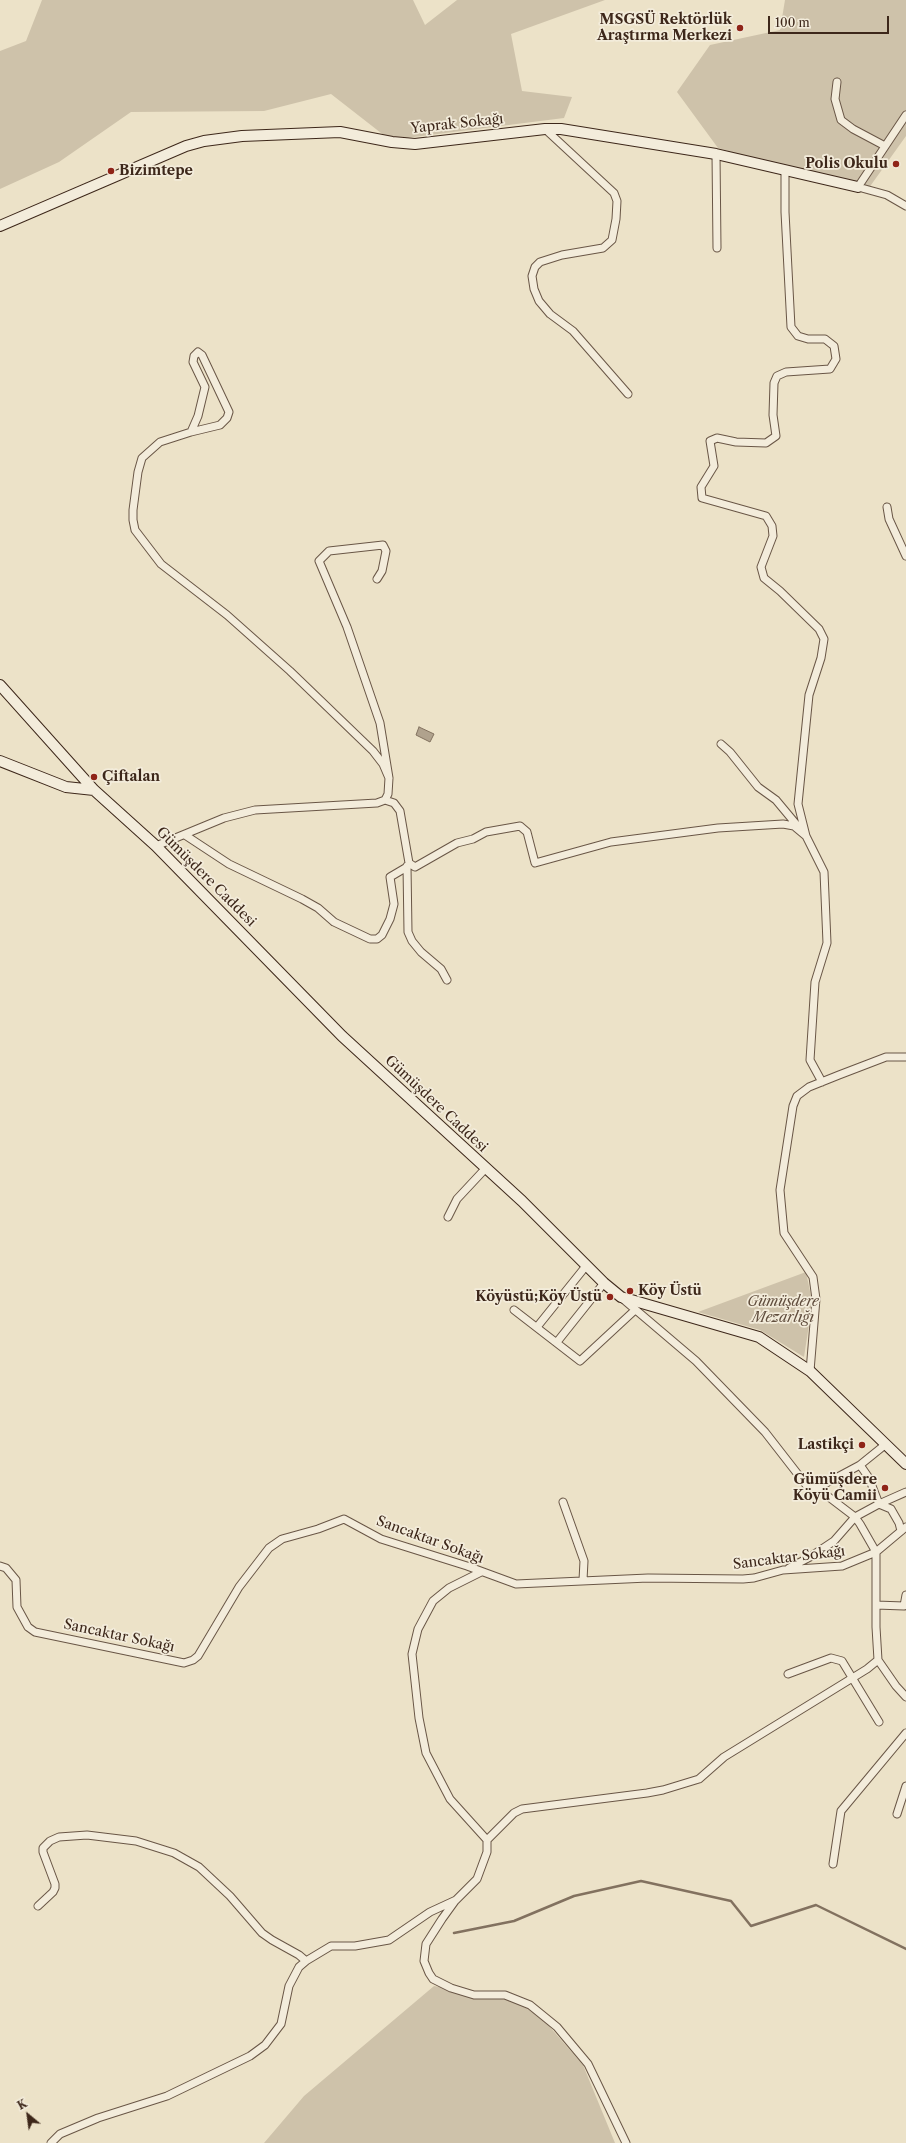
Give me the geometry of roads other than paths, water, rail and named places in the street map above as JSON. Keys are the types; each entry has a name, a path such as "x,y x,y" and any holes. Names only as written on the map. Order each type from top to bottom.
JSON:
{"street":[{"path":"837,82 835,99 841,120 853,129 885,146"},
{"path":"906,115 858,187 887,195 906,206"},
{"path":"545,129 614,193 617,201 616,219 612,240 603,248 562,255 540,262 535,267 532,276 534,289 539,301 550,314 574,331 628,394"},
{"name":"Yaprak Sokağı","path":"0,226 186,146 223,137 340,132 392,142 415,144 545,129 578,131 716,154 858,187"},
{"path":"716,154 717,248"},
{"path":"785,170 785,212 791,327 798,336 808,339 825,340 834,346 836,359 830,369 786,372 777,376 774,383 773,415 776,436 766,443 736,442 717,438 710,441 714,466 701,487 702,498 766,516 772,526 773,536 761,566 764,578 780,591 818,629 824,639 821,658 809,695 798,804 806,836 824,872 827,943 815,982 810,1060 822,1082"},
{"path":"191,432 205,387 193,362 194,356 198,352 202,355 229,412 227,418 220,425 160,442 142,458 138,472 133,510 135,530 161,564 227,615 290,671 367,746 383,764 389,778"},
{"path":"887,507 889,519 906,556"},
{"path":"156,846 224,818 255,810 378,803 385,800 388,794 389,778 380,723 347,627 319,562 329,551 384,545 386,551 382,571 378,579"},
{"name":"Gümüşdere Caddesi","path":"0,685 94,790 156,846 342,1036 485,1169 522,1201 604,1283 621,1297 759,1337 810,1371 906,1464"},
{"path":"721,744 730,752 758,787 776,800 806,836"},
{"path":"0,761 66,787 94,790"},
{"path":"385,800 394,803 400,811 408,865 408,932 412,941 441,969 447,980"},
{"path":"185,835 228,864 302,899 318,908 334,922 370,939 377,939 382,935 390,919 394,904 390,877 408,865 415,867 457,843 473,839 486,832 520,826 527,832 535,863 611,842 718,828 783,824 794,826 806,836"},
{"path":"810,1371 816,1299 813,1277 784,1233 780,1190 793,1106 797,1096 809,1087 886,1057 906,1057"},
{"path":"448,1217 457,1199 485,1169"},
{"path":"537,1326 586,1266"},
{"path":"557,1342 604,1283"},
{"path":"621,1297 696,1361 773,1442 807,1486 817,1488 855,1517 876,1552 878,1660 896,1686 906,1697"},
{"path":"514,1310 580,1360 635,1310"},
{"path":"817,1488 860,1465 886,1444"},
{"path":"860,1465 869,1478 879,1504 891,1509 904,1529"},
{"path":"783,1570 810,1557 834,1540 855,1517 906,1492"},
{"path":"563,1502 584,1561 583,1580"},
{"name":"Sancaktar Sokağı","path":"0,1566 6,1568 16,1580 17,1607 28,1627 35,1632 184,1663 193,1660 198,1656 239,1588 270,1548 282,1539 318,1529 344,1519 381,1539 516,1584 648,1578 743,1579 754,1578 783,1570 842,1566 876,1552 904,1529"},
{"path":"481,1572 448,1588 433,1600 418,1629 413,1646 412,1660 419,1718 426,1752 450,1799 487,1840 487,1852 477,1879 456,1900 442,1919 426,1944 424,1961 433,1979 451,1988 474,1995 505,1995 530,2006 557,2027 588,2064 626,2143"},
{"path":"876,1605 904,1606 906,1595"},
{"path":"788,1674 831,1658 842,1661 879,1722"},
{"path":"487,1840 514,1813 522,1809 652,1792 699,1779 724,1757 852,1678 878,1660"},
{"path":"833,1864 841,1811 906,1733"},
{"path":"897,1814 906,1786"},
{"path":"38,1906 53,1892 55,1888 55,1884 43,1852 44,1848 50,1842 59,1837 87,1835 136,1841 174,1853 199,1867 230,1896 262,1933 299,1954 306,1961"},
{"path":"51,2143 60,2134 98,2118 167,2096 250,2056 265,2045 281,2024 289,1986 299,1967 306,1961 332,1946 355,1946 389,1940 430,1912 456,1900"}],"waterway":[{"path":"454,1933 514,1921 574,1896 641,1881 731,1901 751,1926 816,1905 906,1949"}],"place":[{"name":"MSGSÜ Rektörlük Araştırma Merkezi","path":"740,28"},
{"name":"Polis Okulu","path":"896,164"},
{"name":"Bizimtepe","path":"111,171"},
{"name":"Çiftalan","path":"94,777"},
{"name":"Köy Üstü","path":"630,1291"},
{"name":"Köyüstü;Köy Üstü","path":"610,1297"},
{"name":"Lastikçi","path":"862,1445"},
{"name":"Gümüşdere Köyü Camii","path":"885,1488"}],"park label":[{"name":"Gümüşdere Mezarlığı","path":"783,1310"}]}
